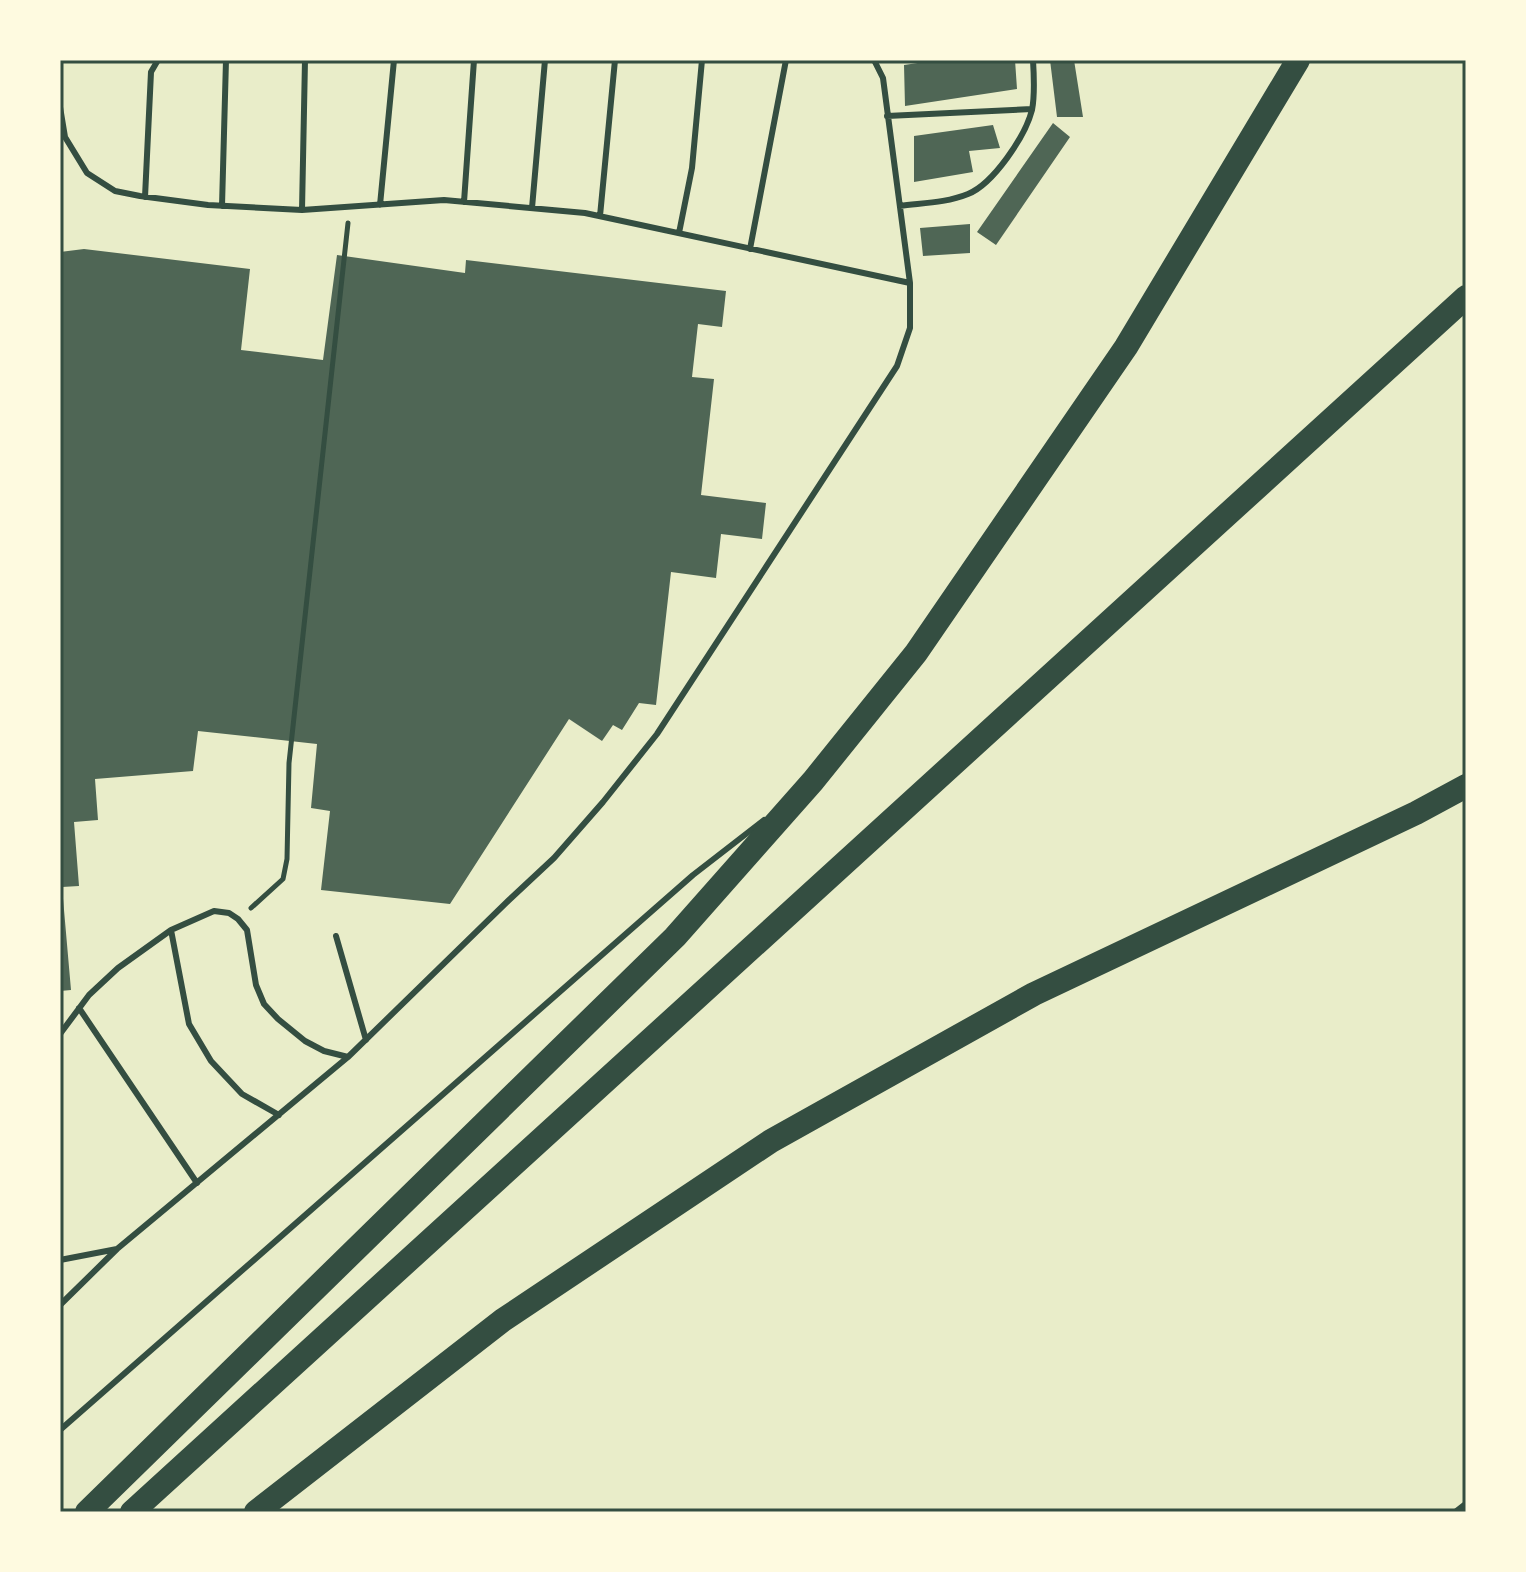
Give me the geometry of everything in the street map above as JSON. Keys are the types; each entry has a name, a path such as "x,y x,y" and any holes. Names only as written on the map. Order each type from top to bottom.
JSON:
{"highway":[{"path":"1229,177 1277,60"},
{"path":"87,1512 675,937 813,781 916,653 1126,347 1298,60"},
{"path":"132,1512 1466,297"},
{"path":"256,1512 503,1320 771,1141 1034,994 1416,813 1466,786"}],"street":[{"path":"1457,1512 1466,1505"}],"lane":[{"path":"145,197 151,72 158,60"},
{"path":"222,206 226,60"},
{"path":"302,210 305,60"},
{"path":"380,205 394,60"},
{"path":"464,202 474,60"},
{"path":"532,208 545,60"},
{"path":"600,216 615,60"},
{"path":"679,233 692,168 702,60"},
{"path":"750,249 786,60"},
{"path":"60,1305 117,1249 366,1040 554,858 657,734 897,366 910,328 910,283 883,78 874,60"},
{"path":"900,206 948,200 972,193 993,175 1023,133 1032,109 1033,60"},
{"path":"60,107 65,137 87,173 115,191 222,206 302,210 444,200 585,213 910,283"},
{"path":"887,116 1032,109"},
{"path":"777,809 813,781"},
{"path":"60,1430 681,886 765,819"},
{"path":"60,1034 89,995 118,968 171,930 214,911 229,913 247,930 256,985 264,1004 305,1041 324,1051 348,1057"},
{"path":"171,930 189,1024 211,1061 242,1094 279,1115"},
{"path":"336,936 366,1040"},
{"path":"79,1008 197,1183"},
{"path":"60,1260 117,1249"}],"path":[{"path":"238,919 283,879 287,859 289,763 350,207"}],"building":[{"path":"938,60 1015,60 1017,89 905,106 904,65"},
{"path":"1050,60 1074,60 1083,117 1057,117"},
{"path":"1053,123 1070,137 996,245 977,232"},
{"path":"993,125 1000,148 969,151 973,172 914,182 914,136"},
{"path":"970,224 970,253 923,256 920,228"},
{"path":"84,249 250,269 241,350 323,360 337,255 465,273 466,260 726,291 722,327 698,324 692,377 714,379 701,495 766,503 762,539 721,534 716,578 671,572 656,705 639,703 622,730 613,725 602,741 569,719 450,904 321,890 330,811 311,808 317,744 198,731 193,771 95,779 98,820 74,822 79,886 62,887 71,990 60,991 60,252"}]}
